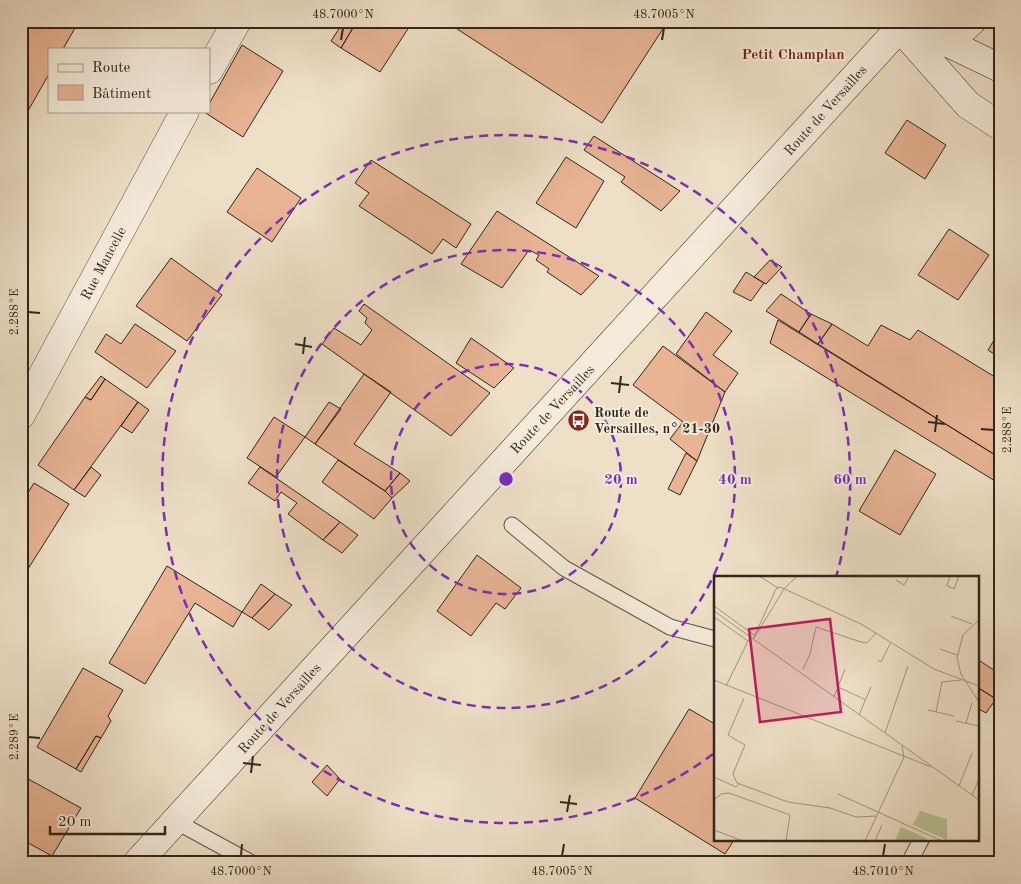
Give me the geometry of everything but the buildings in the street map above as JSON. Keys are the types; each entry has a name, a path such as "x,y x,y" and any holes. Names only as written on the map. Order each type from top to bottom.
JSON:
{"main road":[{"path":"210,68 237,21"},
{"path":"948,43 972,21"},
{"path":"903,24 1000,68"},
{"path":"903,24 968,105 1000,126"},
{"name":"Route de Versailles","path":"137,863 903,24"},
{"name":"Rue Mancelle","path":"21,415 183,112"}],"lane":[{"path":"512,525 564,568 670,627 714,640"},
{"path":"175,821 252,863"},
{"path":"909,863 920,842"}],"place":[{"name":"Route de Versailles, n° 21-30","path":"578,420"}],"district":[{"name":"Petit Champlan","path":"793,54"}]}
